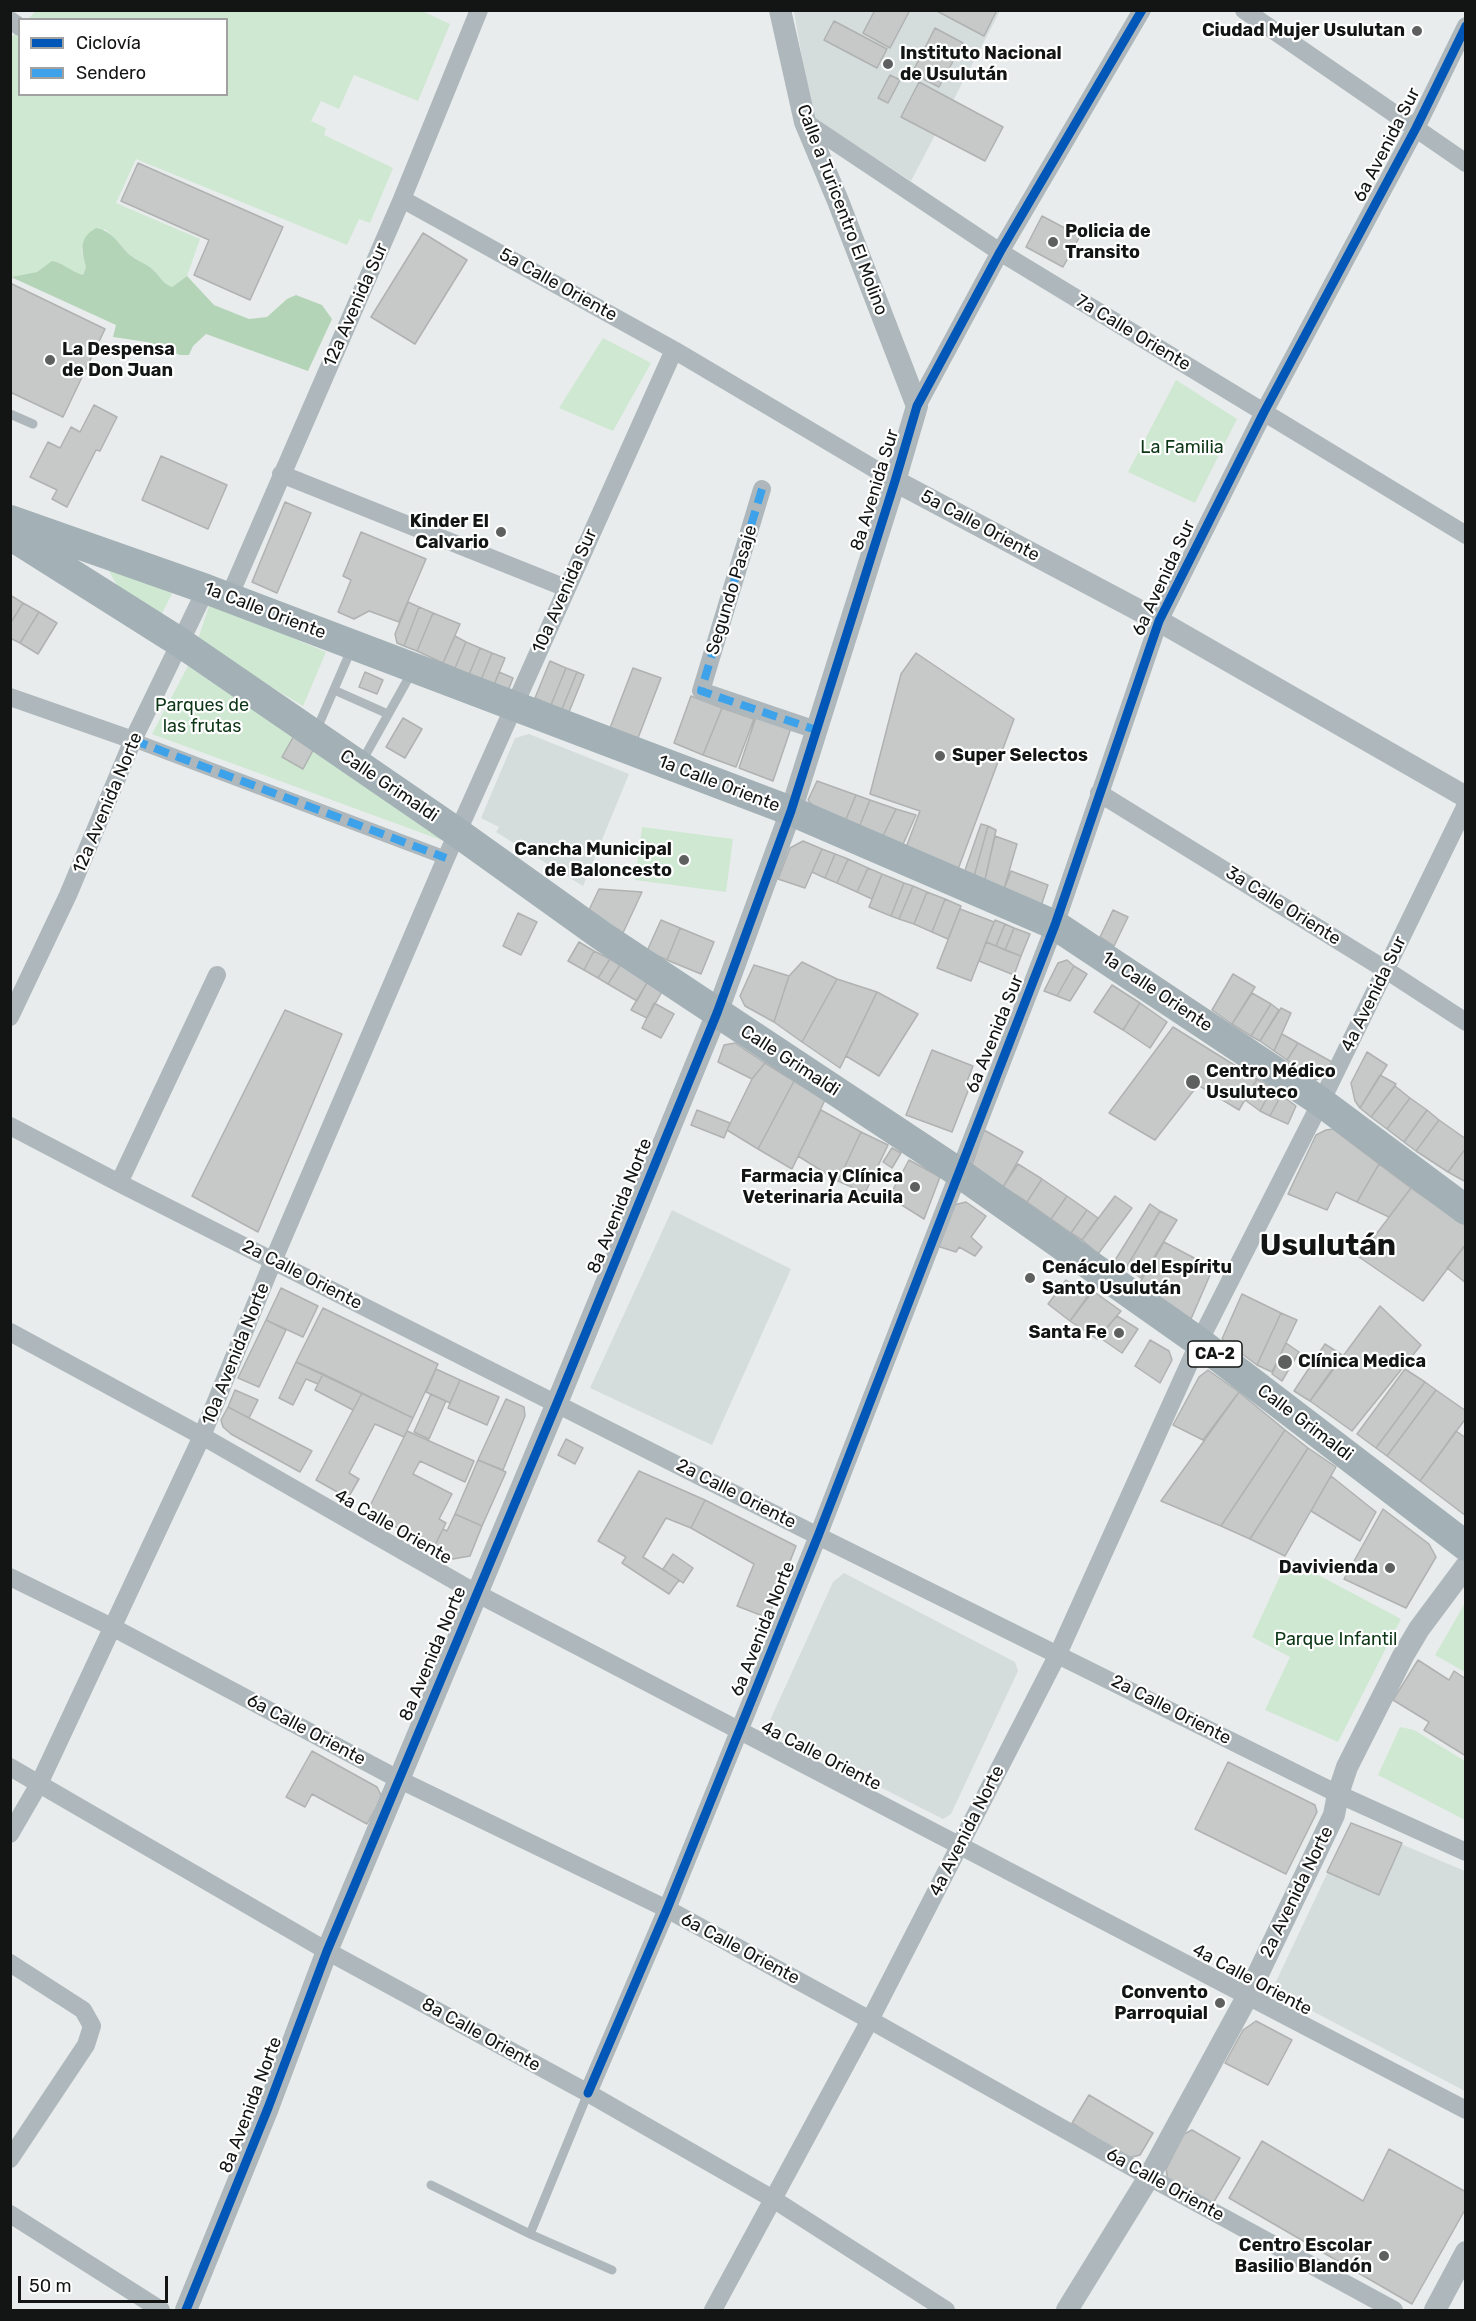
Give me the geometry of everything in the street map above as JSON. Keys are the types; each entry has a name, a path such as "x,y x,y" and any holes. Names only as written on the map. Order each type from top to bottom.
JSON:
{"main road":[{"name":"1a Calle Oriente","path":"10,520 217,593 791,811 1055,925 1321,1102 1466,1210"},
{"name":"Calle Grimaldi","path":"10,535 181,643 360,766 452,845 602,936 958,1172 1200,1342 1466,1546"}],"street":[{"name":"12a Avenida Sur","path":"217,593 281,474 402,199 479,10"},
{"name":"Calle a Turicentro El Molino","path":"780,10 805,122 917,406"},
{"name":"8a Avenida Sur","path":"717,1013 791,811 917,406 1000,252 1142,10"},
{"path":"1244,10 1466,163"},
{"name":"6a Avenida Sur","path":"958,1172 1055,925 1159,621 1264,412 1416,128 1466,26"},
{"name":"7a Calle Oriente","path":"805,122 1000,252 1466,535"},
{"name":"5a Calle Oriente","path":"402,199 674,350 895,482 1159,621 1466,797"},
{"name":"10a Avenida Sur","path":"452,845 674,350"},
{"path":"281,474 566,588"},
{"name":"Segundo Pasaje","path":"762,489 701,691 816,730"},
{"name":"12a Avenida Norte","path":"10,1017 68,895 134,740 181,643 217,593"},
{"path":"10,697 452,845"},
{"name":"3a Calle Oriente","path":"1099,793 1466,1022"},
{"name":"4a Avenida Sur","path":"1200,1342 1321,1102 1466,805"},
{"name":"10a Avenida Norte","path":"10,1834 39,1784 202,1436 273,1261 452,845"},
{"path":"119,1183 217,975"},
{"name":"8a Avenida Norte","path":"186,2310 268,2108 327,1951 557,1403 717,1013"},
{"name":"2a Calle Oriente","path":"10,1126 818,1536 1338,1794 1466,1852"},
{"name":"6a Avenida Norte","path":"588,2093 667,1909 818,1536 958,1172"},
{"name":"4a Calle Oriente","path":"10,1332 202,1436 476,1593 1466,2110"},
{"name":"4a Avenida Norte","path":"713,2310 870,2020 1058,1654 1200,1342"},
{"name":"2a Avenida Norte","path":"1067,2310 1149,2177 1247,1997 1334,1815 1347,1767 1408,1647 1466,1566"},
{"name":"6a Calle Oriente","path":"10,1577 112,1627 398,1779 667,1909 1149,2177 1394,2310"},
{"name":"8a Calle Oriente","path":"10,1767 327,1951 588,2093 773,2199 946,2310"},
{"path":"10,1963 83,2010 92,2026 86,2045 10,2159"},
{"path":"10,2214 161,2310"},
{"path":"1435,2310 1466,2252"}],"lane":[{"path":"10,414 33,424"},
{"path":"314,734 354,645"},
{"path":"360,766 414,668"},
{"path":"334,690 388,714"},
{"name":"6a Avenida Norte","path":"530,2234 588,2093"},
{"path":"431,2185 530,2234 612,2270"}],"shaded area":[{"name":"Instituto Nacional de Usulután","path":"794,11 1000,11 911,181 812,117"},
{"path":"529,734 629,774 583,886 496,832 499,827 481,818 515,738"},
{"path":"672,1210 791,1269 712,1445 590,1388"},
{"path":"844,1573 1015,1662 1018,1671 951,1814 943,1819 766,1729 833,1582"},
{"path":"1351,1823 1465,1871 1465,2091 1272,1990"}],"green space":[{"path":"37,10 420,10 450,24 418,101 354,75 339,109 321,101 311,121 326,128 324,135 393,168 370,223 359,219 347,245 136,159 116,203 200,239 187,276 172,287 164,284 152,269 130,255 105,229 81,249 86,267 83,275 74,273 60,263 37,272 11,277 10,39 18,30 18,96 228,96 228,18 29,18"},
{"path":"96,228 111,235 130,255 151,268 168,285 172,287 187,276 214,305 249,319 267,317 287,299 296,295 322,305 332,319 308,371 206,334 193,346 189,355 180,355 147,342 113,337 116,325 11,277 37,272 52,261 83,275 86,267 83,255 84,240"},
{"path":"603,338 651,363 613,431 559,408"},
{"name":"La Familia","path":"1176,380 1237,419 1195,503 1128,472"},
{"path":"107,568 174,590 160,617 123,595"},
{"path":"210,603 326,652 303,706 197,642"},
{"name":"Parques de las frutas","path":"188,666 452,844 152,734"},
{"name":"Cancha Municipal de Baloncesto","path":"642,827 733,839 726,892 635,880"},
{"name":"Parque Infantil","path":"1288,1559 1401,1619 1338,1742 1265,1710 1290,1657 1252,1637"},
{"path":"1465,1603 1465,1672 1435,1655"},
{"path":"1400,1727 1414,1730 1465,1761 1465,1820 1378,1775"}],"building":[{"path":"875,10 910,10 890,48 863,33"},
{"path":"935,10 997,10 984,36"},
{"path":"834,21 887,49 877,68 824,40"},
{"path":"935,28 963,43 939,87 912,73"},
{"path":"890,75 900,80 888,103 878,98"},
{"path":"919,82 1003,127 985,161 901,117"},
{"path":"138,163 283,227 250,300 194,275 209,240 121,201"},
{"name":"Policia de Transito","path":"1042,216 1080,236 1063,267 1026,247"},
{"path":"423,233 467,260 415,344 371,317"},
{"name":"La Despensa de Don Juan","path":"10,283 105,329 63,417 10,392"},
{"path":"94,405 117,417 100,451 96,450 67,507 52,499 57,490 30,477 48,442 60,448 71,427 80,432"},
{"path":"161,456 227,485 208,529 142,500"},
{"path":"285,502 311,513 277,593 252,582"},
{"path":"361,532 426,559 399,622 369,611 354,619 338,612 351,580 343,576"},
{"path":"10,595 23,603 10,624"},
{"path":"408,602 419,607 404,646 397,643 395,634"},
{"path":"23,603 39,612 20,643 10,638 10,624"},
{"path":"419,607 433,613 417,651 404,646"},
{"path":"39,612 57,623 38,654 20,643"},
{"path":"433,613 460,624 443,663 417,651"},
{"path":"455,636 466,642 455,668 443,663"},
{"path":"466,642 480,648 469,675 455,668"},
{"path":"480,648 492,653 481,680 469,675"},
{"path":"492,653 505,658 494,685 481,680"},
{"name":"Super Selectos","path":"916,653 1014,719 957,872 905,850 920,811 870,794 901,674"},
{"path":"550,661 566,668 551,705 535,698"},
{"path":"566,668 577,672 562,709 551,705"},
{"path":"633,668 661,678 638,738 610,728"},
{"path":"365,672 383,680 377,694 359,687"},
{"path":"499,672 513,678 508,691 494,685"},
{"path":"577,672 584,675 569,712 562,709"},
{"path":"691,696 722,708 703,755 674,743"},
{"path":"722,708 754,719 736,767 703,755"},
{"path":"757,714 791,728 773,781 739,768"},
{"path":"403,718 422,729 405,758 386,747"},
{"path":"296,732 317,743 303,769 282,757"},
{"path":"817,781 856,795 844,824 816,810 808,800"},
{"path":"856,795 870,800 858,830 844,824"},
{"path":"870,800 896,809 881,840 858,830"},
{"path":"896,809 916,815 901,849 881,840"},
{"path":"981,824 988,826 973,880 963,876"},
{"path":"988,826 996,830 984,884 973,880"},
{"path":"995,836 1017,844 1003,892 984,884"},
{"path":"803,841 822,849 805,888 778,879 790,848"},
{"path":"822,849 835,854 825,878 812,872"},
{"path":"835,854 848,859 837,883 825,878"},
{"path":"848,859 868,868 857,892 837,883"},
{"path":"868,868 882,874 872,899 857,892"},
{"path":"1011,871 1048,885 1041,906 1003,892"},
{"path":"882,874 904,883 891,916 869,907"},
{"path":"904,883 913,886 899,919 891,916"},
{"path":"913,886 927,892 914,924 899,919"},
{"path":"599,889 642,892 622,935 589,910"},
{"path":"927,892 945,899 932,932 914,924"},
{"path":"945,899 961,906 948,939 932,932"},
{"path":"960,909 994,922 971,981 937,968"},
{"path":"1113,910 1128,917 1114,946 1100,937"},
{"path":"518,913 537,922 521,955 503,946"},
{"path":"661,920 680,928 667,960 647,951"},
{"path":"995,920 1005,924 996,946 986,942"},
{"path":"1005,924 1014,928 1005,950 996,946"},
{"path":"680,928 714,942 701,974 667,960"},
{"path":"1014,928 1030,934 1021,956 1005,950"},
{"path":"579,942 594,951 584,970 568,961"},
{"path":"986,942 1021,956 1014,975 979,961"},
{"path":"594,951 610,959 598,978 584,970"},
{"path":"610,959 620,965 608,984 598,978"},
{"path":"1067,960 1074,966 1057,996 1044,991 1058,963"},
{"path":"802,962 837,979 802,1042 774,1022 789,976"},
{"path":"620,965 648,981 637,1001 608,984"},
{"path":"754,965 789,976 774,1022 745,1006 740,996"},
{"path":"1074,966 1087,974 1070,1001 1057,996"},
{"path":"1233,974 1255,987 1232,1024 1212,1010"},
{"path":"837,979 877,992 840,1068 802,1042"},
{"path":"648,981 663,990 647,1018 631,1010"},
{"path":"1112,985 1140,1003 1123,1030 1094,1012"},
{"path":"877,992 918,1014 879,1076 846,1056"},
{"path":"1252,993 1271,1004 1251,1036 1232,1024"},
{"path":"654,1003 674,1014 661,1038 642,1028"},
{"path":"1140,1003 1167,1022 1150,1048 1123,1030"},
{"path":"1271,1004 1279,1010 1260,1041 1251,1036"},
{"path":"1281,1008 1291,1013 1274,1051 1260,1041"},
{"path":"285,1010 342,1034 258,1232 192,1196"},
{"name":"Centro Médico Usuluteco","path":"1173,1027 1257,1079 1239,1110 1198,1085 1155,1140 1109,1113"},
{"path":"1282,1034 1298,1043 1287,1060 1274,1051"},
{"path":"735,1043 765,1063 752,1079 718,1062 724,1045"},
{"path":"1298,1043 1332,1062 1323,1076 1316,1080 1287,1060"},
{"path":"932,1050 973,1066 966,1084 970,1086 952,1132 906,1115"},
{"path":"1367,1052 1387,1065 1360,1108 1355,1101 1351,1083"},
{"path":"765,1063 794,1081 758,1149 727,1130 752,1079"},
{"path":"1380,1075 1396,1084 1371,1117 1360,1108"},
{"path":"1257,1079 1272,1088 1260,1111 1245,1100"},
{"path":"794,1081 825,1100 792,1169 758,1149"},
{"path":"1395,1086 1410,1098 1387,1129 1371,1117"},
{"path":"1272,1088 1281,1095 1270,1116 1260,1111"},
{"path":"1281,1095 1296,1106 1288,1124 1270,1116"},
{"path":"1410,1098 1427,1110 1404,1142 1387,1129"},
{"path":"697,1110 730,1123 724,1138 691,1125"},
{"path":"821,1110 861,1132 838,1181 798,1156"},
{"path":"1427,1110 1439,1120 1416,1151 1404,1142"},
{"path":"1439,1120 1466,1139 1466,1148 1448,1172 1416,1151"},
{"path":"1333,1129 1379,1164 1357,1202 1336,1192 1327,1210 1288,1194 1316,1135"},
{"path":"984,1130 1023,1152 1003,1187 971,1168"},
{"path":"861,1132 888,1145 865,1193 838,1181"},
{"path":"892,1148 901,1153 892,1168 883,1162"},
{"path":"1466,1148 1466,1182 1448,1172"},
{"name":"Farmacia y Clínica Veterinaria Acuila","path":"909,1160 940,1177 924,1219 889,1197"},
{"path":"1018,1164 1042,1179 1027,1202 1003,1187"},
{"path":"1379,1164 1411,1188 1389,1217 1357,1202"},
{"path":"1042,1179 1067,1196 1051,1219 1027,1202"},
{"path":"1411,1188 1466,1226 1466,1244 1423,1301 1359,1257"},
{"path":"1067,1196 1087,1210 1071,1233 1051,1219"},
{"path":"1115,1196 1132,1208 1098,1254 1082,1240"},
{"path":"966,1202 986,1216 971,1237 982,1247 975,1256 959,1247 956,1252 937,1246 954,1205"},
{"path":"1150,1204 1160,1211 1126,1268 1114,1262"},
{"path":"1087,1210 1098,1218 1082,1240 1071,1233"},
{"path":"1160,1211 1177,1220 1141,1278 1126,1268"},
{"path":"1164,1242 1213,1268 1191,1319 1139,1284"},
{"path":"1466,1244 1466,1283 1447,1268"},
{"path":"1066,1280 1088,1296 1070,1321 1048,1304"},
{"path":"281,1288 318,1306 303,1337 266,1320"},
{"path":"1093,1291 1121,1311 1097,1339 1070,1321"},
{"path":"1242,1294 1281,1313 1257,1365 1222,1339"},
{"path":"1380,1306 1421,1345 1352,1431 1310,1401"},
{"path":"323,1308 438,1364 413,1418 296,1362"},
{"path":"1281,1313 1297,1320 1272,1372 1257,1365"},
{"name":"Santa Fe","path":"1117,1316 1138,1329 1122,1353 1099,1337"},
{"path":"266,1320 286,1330 259,1387 238,1378"},
{"path":"1150,1340 1169,1351 1172,1360 1160,1383 1135,1366"},
{"name":"Clínica Medica","path":"1286,1343 1299,1352 1282,1381 1272,1374"},
{"path":"1325,1344 1342,1355 1310,1401 1294,1391"},
{"path":"296,1362 323,1374 318,1384 306,1379 293,1405 279,1398"},
{"path":"436,1369 460,1380 450,1403 426,1392"},
{"path":"1405,1369 1425,1382 1376,1448 1357,1434"},
{"path":"1208,1370 1239,1392 1203,1440 1173,1425 1199,1377"},
{"path":"323,1374 362,1393 353,1410 315,1390"},
{"path":"460,1380 499,1397 487,1425 448,1408"},
{"path":"1425,1382 1436,1390 1387,1456 1376,1448"},
{"path":"235,1390 258,1400 249,1418 228,1407"},
{"path":"1436,1390 1466,1411 1466,1418 1420,1481 1387,1456"},
{"path":"1239,1392 1285,1430 1221,1526 1161,1501"},
{"path":"362,1393 413,1418 404,1437 375,1424 349,1473 359,1479 348,1498 316,1480"},
{"path":"431,1394 446,1401 429,1439 414,1432"},
{"path":"506,1399 524,1407 525,1416 503,1470 478,1460"},
{"path":"228,1407 312,1451 300,1472 231,1434 223,1427 221,1420"},
{"path":"1285,1430 1308,1448 1250,1539 1221,1526"},
{"path":"407,1431 474,1461 465,1482 420,1461 413,1474 452,1494 439,1519 446,1523 434,1547 367,1512"},
{"path":"1456,1431 1466,1438 1466,1516 1420,1481"},
{"path":"566,1439 583,1448 575,1464 558,1455"},
{"path":"1308,1448 1336,1467 1285,1556 1250,1539"},
{"path":"478,1460 506,1472 482,1526 455,1514"},
{"path":"639,1471 705,1500 691,1528 666,1518 643,1557 679,1580 669,1594 622,1563 626,1557 598,1541"},
{"path":"1331,1476 1376,1512 1360,1541 1311,1511"},
{"path":"705,1500 796,1546 768,1618 737,1606 754,1564 691,1528"},
{"name":"Davivienda","path":"1383,1509 1429,1544 1436,1557 1406,1608 1344,1579"},
{"path":"455,1514 482,1526 470,1556 453,1559 434,1547 443,1529 447,1531"},
{"path":"673,1554 693,1568 683,1583 663,1569"},
{"path":"1418,1660 1449,1680 1454,1671 1466,1679 1466,1756 1424,1730 1429,1722 1393,1700"},
{"path":"312,1751 377,1787 382,1797 367,1824 312,1794 305,1807 286,1797"},
{"path":"1228,1762 1315,1805 1317,1812 1286,1874 1195,1829"},
{"path":"1351,1823 1402,1843 1379,1895 1327,1872"},
{"path":"1256,2021 1292,2040 1268,2085 1225,2063 1243,2030"},
{"path":"1089,2095 1153,2133 1140,2155 1128,2158 1072,2123"},
{"path":"1192,2130 1240,2158 1212,2205 1168,2180 1166,2169 1184,2134"},
{"name":"Centro Escolar Basilio Blandón","path":"1262,2141 1363,2201 1389,2149 1466,2192 1466,2208 1412,2304 1229,2198"}],"marked path":[{"path":"762,489 701,691 816,730"},
{"path":"133,740 446,858"}],"cycle path":[{"path":"186,2310 268,2108 327,1951 557,1403 717,1013 791,811 917,406 1000,252 1142,10"},
{"path":"588,2093 667,1909 818,1536 1055,925 1159,621 1264,412 1416,128 1466,26"}],"place":[{"name":"Ciudad Mujer Usulutan","path":"1417,31"},
{"name":"Instituto Nacional de Usulután","path":"888,64"},
{"name":"Policia de Transito","path":"1053,242"},
{"name":"La Despensa de Don Juan","path":"50,360"},
{"name":"Kinder El Calvario","path":"501,532"},
{"name":"Super Selectos","path":"940,756"},
{"name":"Cancha Municipal de Baloncesto","path":"684,860"},
{"name":"Centro Médico Usuluteco","path":"1193,1082"},
{"name":"Farmacia y Clínica Veterinaria Acuila","path":"915,1187"},
{"name":"Cenáculo del Espíritu Santo Usulután","path":"1030,1278"},
{"name":"Santa Fe","path":"1119,1333"},
{"name":"Clínica Medica","path":"1285,1362"},
{"name":"Davivienda","path":"1390,1568"},
{"name":"Convento Parroquial","path":"1220,2003"},
{"name":"Centro Escolar Basilio Blandón","path":"1384,2256"}],"district":[{"name":"Usulután","path":"1328,1246"}]}
